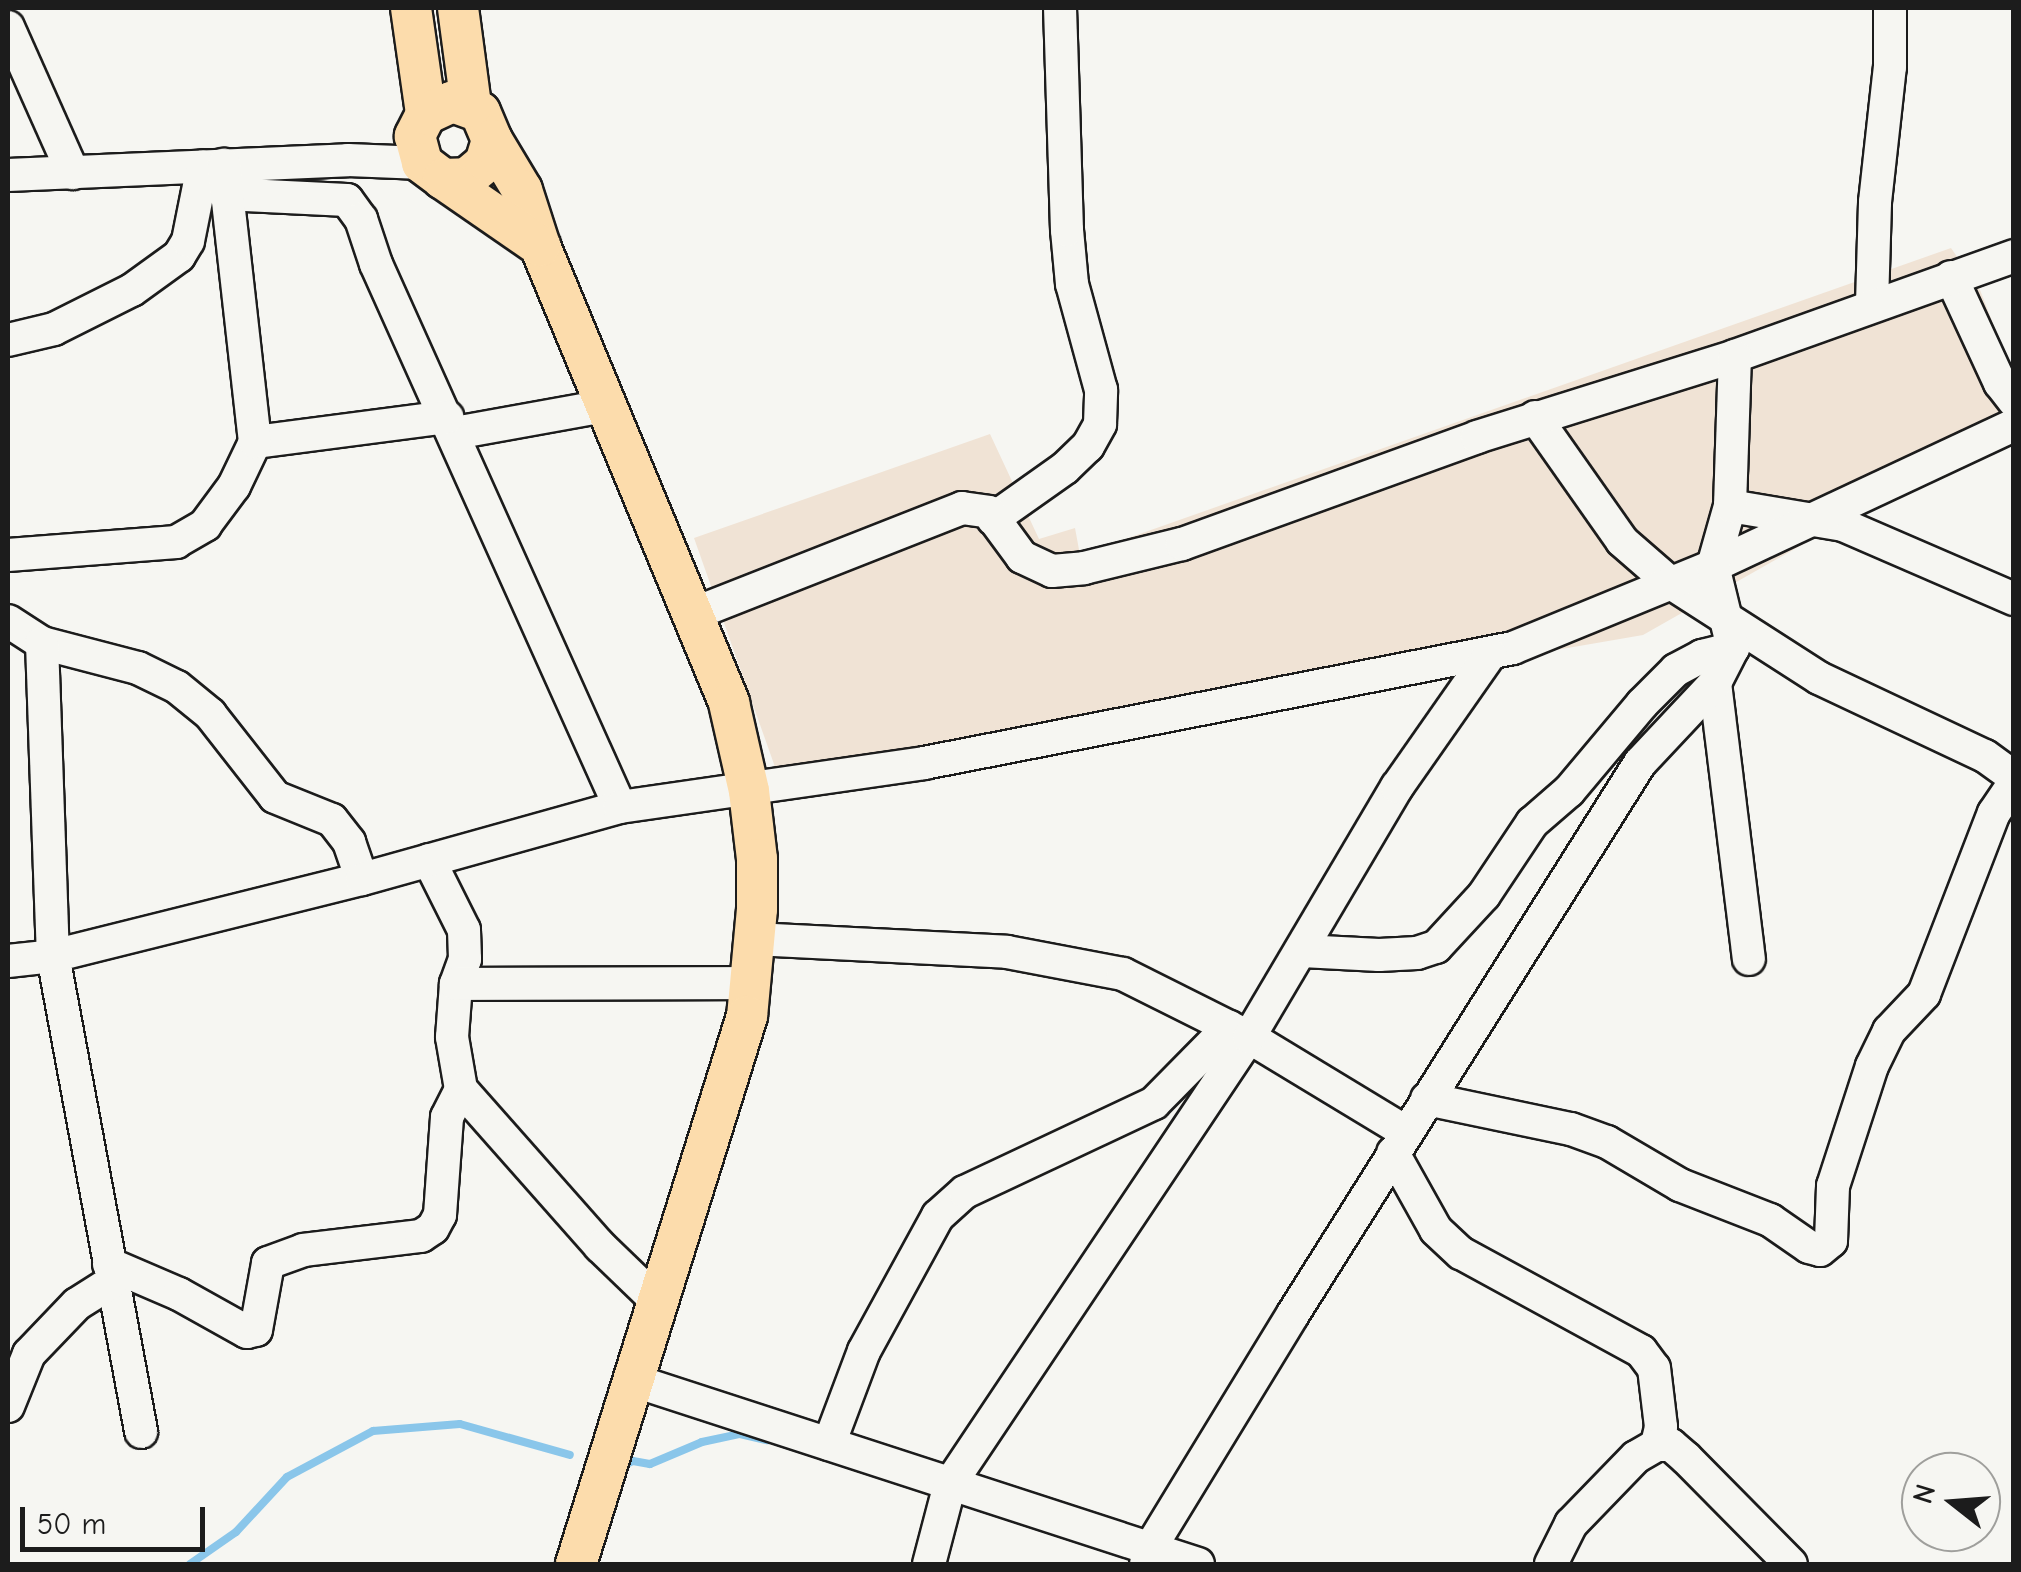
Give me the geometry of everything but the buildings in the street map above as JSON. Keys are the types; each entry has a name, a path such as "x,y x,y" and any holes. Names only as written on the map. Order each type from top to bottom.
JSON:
{"main road":[{"path":"411,8 423,118 415,136 433,171 540,246"},
{"path":"433,171 467,178 486,162 482,123 458,8"},
{"path":"423,118 452,102 482,123 522,190 540,246 729,703 749,791 757,859 747,1016 576,1564"}],"street":[{"path":"993,519 1065,468 1088,446 1100,424 1101,390 1072,284 1060,8"},
{"path":"1872,304 1875,202 1890,67 1890,8"},
{"path":"8,26 73,173"},
{"path":"348,160 423,118"},
{"path":"8,175 217,175 348,160 433,171"},
{"path":"8,340 54,329 132,290 180,256 217,175"},
{"path":"217,175 347,200 360,219 376,264 620,807"},
{"path":"8,555 176,542 206,524 234,486 254,442 217,175"},
{"path":"693,614 962,508 978,507 993,519 1022,558 1052,571 1084,568 1182,544 1535,417 1735,356 2014,256"},
{"path":"1951,277 2000,383 2014,401"},
{"path":"1735,356 1730,506 1713,566 1731,634 1715,684 1749,959"},
{"path":"254,442 451,425 605,406"},
{"path":"1427,1099 1570,1129 1607,1142 1680,1185 1770,1220 1808,1247 1820,1250 1831,1241 1833,1186 1872,1066 1889,1031 1924,994 1994,813 2014,780 1985,756 1731,634 1622,541 1535,417"},
{"path":"8,961 53,956 362,879 620,807 924,763 1490,654 1713,566 2014,426"},
{"path":"1730,506 1843,525 2014,599"},
{"path":"8,621 42,643 138,668 177,687 210,714 276,796 332,820 349,842 362,879"},
{"path":"1302,951 1379,955 1417,953 1436,947 1484,894 1532,823 1568,790 1676,670 1731,634"},
{"path":"42,643 53,956 140,1432"},
{"path":"929,1564 950,1484 1239,1032 1302,951 1396,787 1490,654"},
{"path":"1148,1558 1427,1099 1640,763 1715,684"},
{"path":"429,860 464,930 466,959 456,984 452,1037 460,1090 600,1246 660,1304"},
{"path":"754,939 1007,952 1123,974 1239,1032 1400,1143 1436,1230 1461,1252 1500,1278 1641,1351 1654,1368 1661,1427 1657,1445"},
{"path":"456,984 751,983"},
{"path":"830,1444 864,1350 938,1216 964,1192 1154,1103 1239,1032"},
{"path":"111,1273 179,1294 246,1332 256,1330 268,1263 303,1250 421,1236 433,1228 440,1216 447,1117 460,1090"},
{"path":"8,1406 29,1354 111,1273"},
{"path":"636,1381 950,1484 1148,1558 1198,1564"},
{"path":"1551,1564 1571,1524 1636,1457 1657,1445 1671,1445 1686,1458 1791,1564"}],"shaded area":[{"path":"1951,248 1980,290 2013,375 2013,425 1643,635 781,784 694,538 990,434 1039,539 1075,528 1080,555"}],"waterway":[{"path":"190,1564 236,1532 287,1477 373,1431 460,1424 570,1455"},
{"path":"623,1466 633,1461 650,1464 702,1442 740,1434 767,1440"}]}
